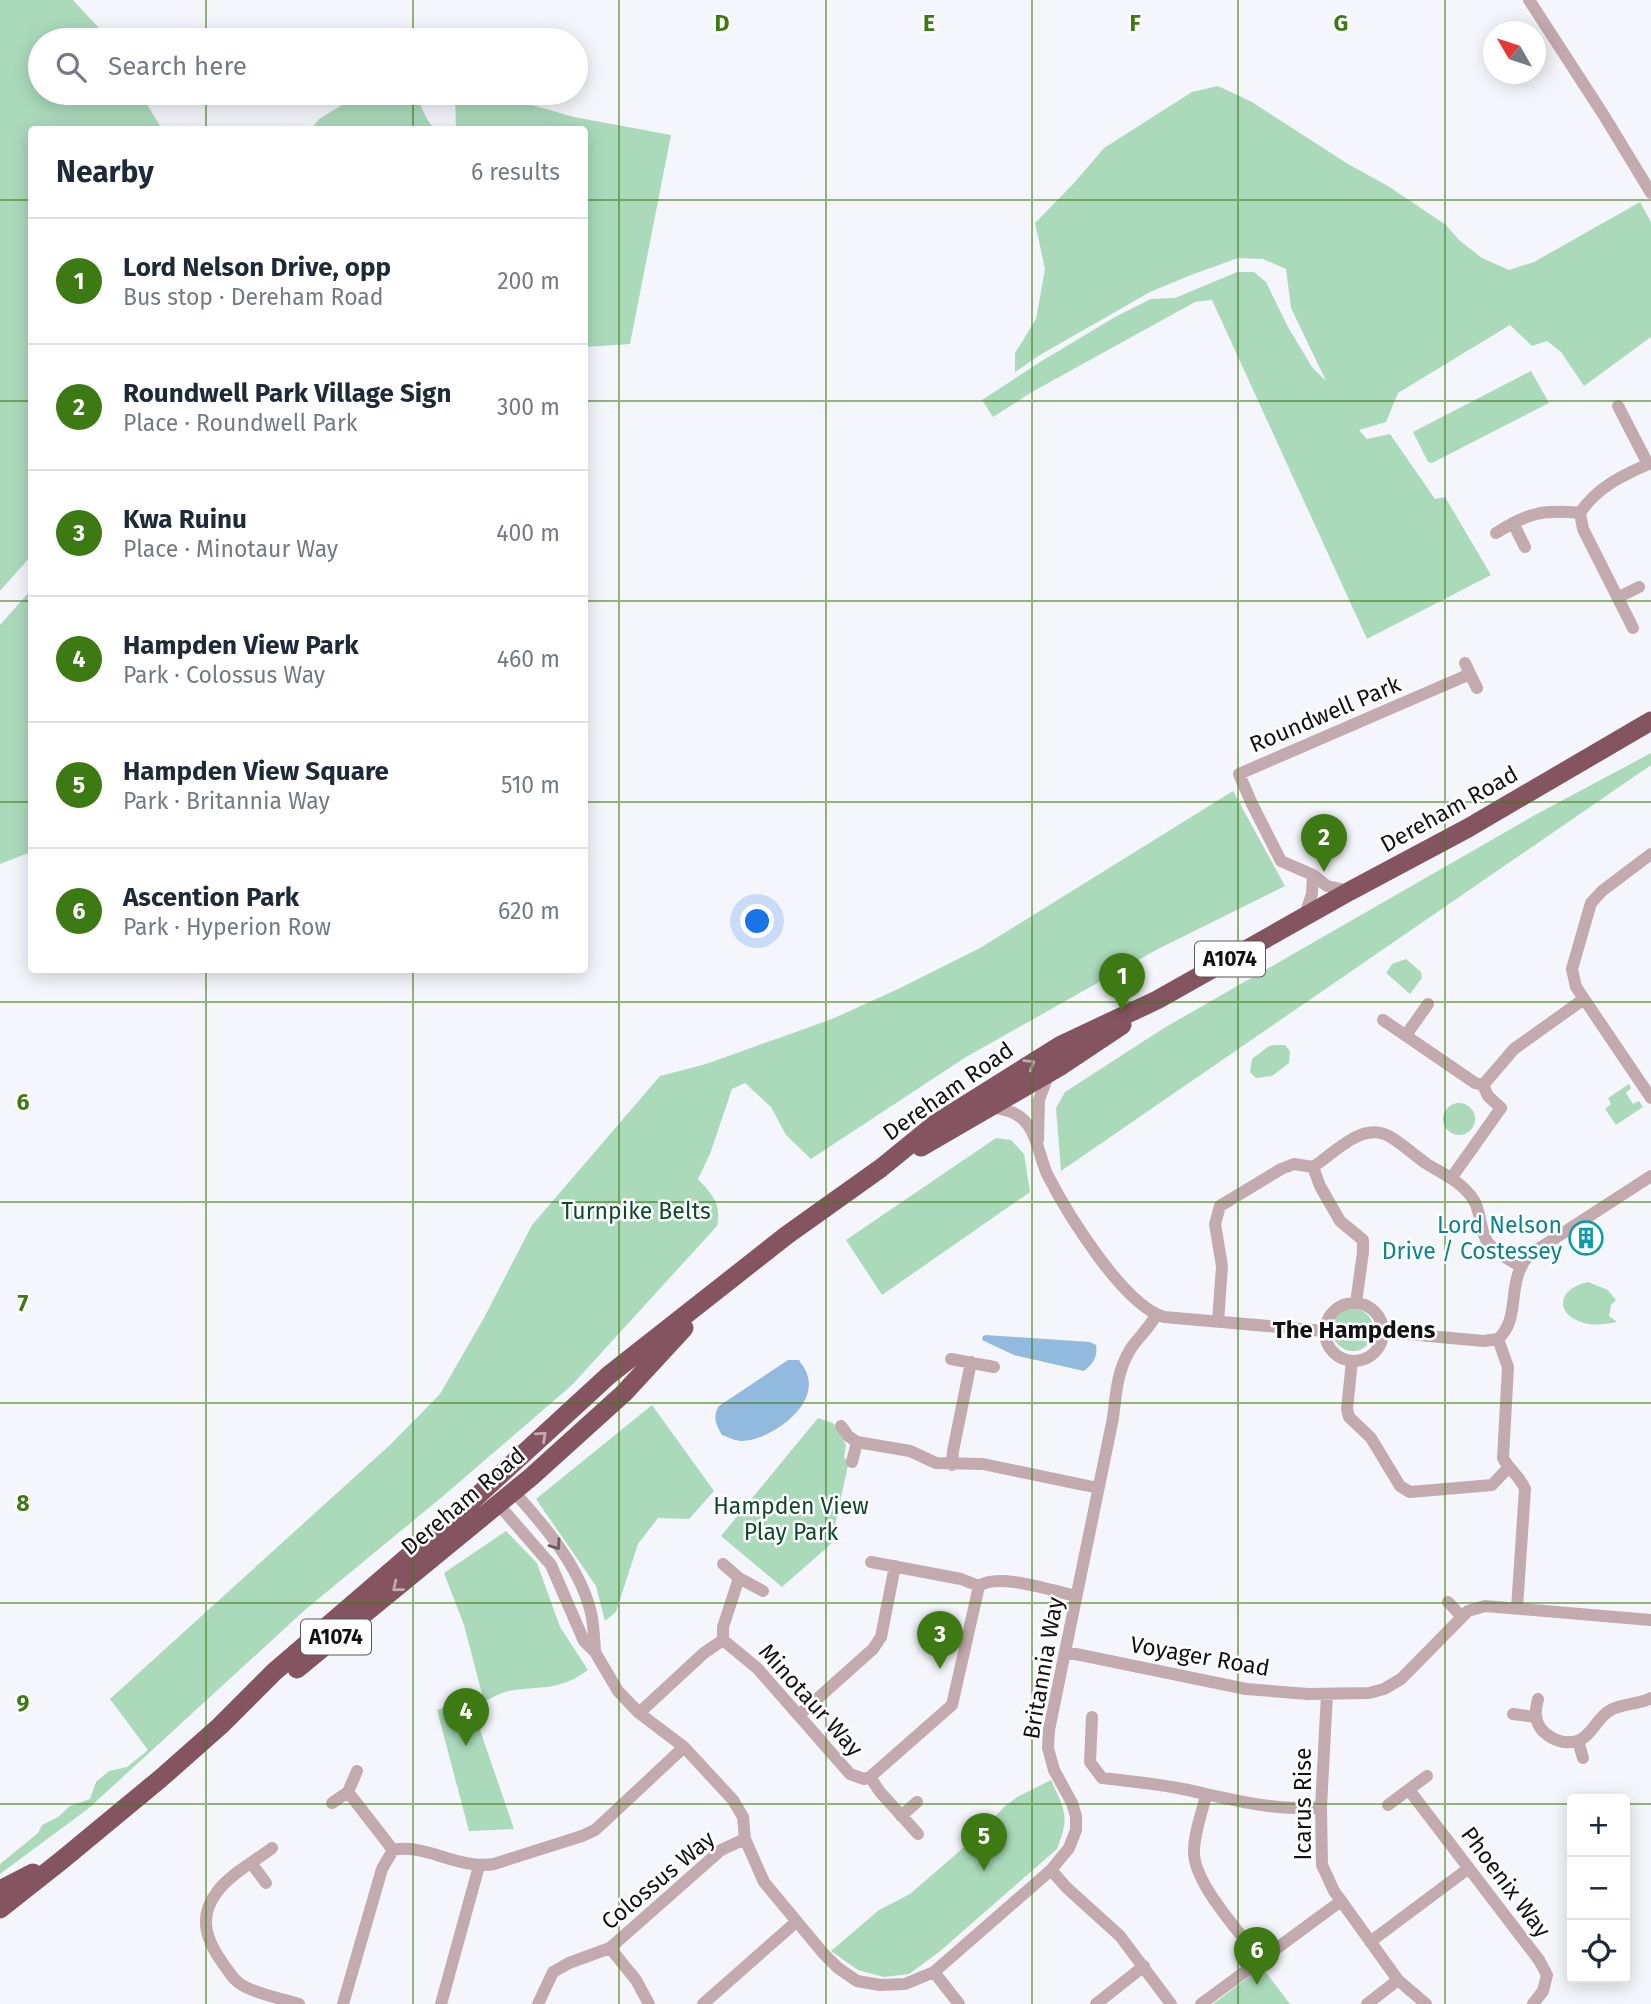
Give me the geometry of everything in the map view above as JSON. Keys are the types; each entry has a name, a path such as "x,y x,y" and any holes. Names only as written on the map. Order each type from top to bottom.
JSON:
{"highway":[{"name":"Dereham Road","path":"220,1726 274,1672 610,1375 935,1124 1080,1035 1157,1000 1468,828 1651,721"},
{"name":"Dereham Road","path":"1582,761 1651,732"},
{"name":"Dereham Road","path":"881,1168 1049,1072 1157,1000"},
{"name":"Dereham Road","path":"0,1909 220,1726 282,1681 506,1498 624,1393 716,1292"},
{"path":"492,1482 506,1498"},
{"path":"0,1890 62,1860"}],"street":[{"path":"1530,1 1651,193"},
{"path":"1618,406 1649,463 1604,485 1580,513 1583,529 1633,628"},
{"path":"1496,533 1541,511 1580,513"},
{"path":"1513,523 1525,547"},
{"path":"1619,597 1639,587"},
{"name":"Roundwell Park","path":"1350,891 1327,886 1313,875 1281,861 1239,775 1468,668 1477,688"},
{"path":"1651,854 1602,891 1591,903 1572,969 1576,987 1651,1098"},
{"path":"1304,918 1312,894 1313,875"},
{"path":"1483,1085 1514,1049 1584,999"},
{"path":"1406,1035 1428,1004"},
{"path":"1383,1020 1475,1083 1483,1085"},
{"path":"1038,1144 1039,1100 1049,1072"},
{"path":"1452,1177 1501,1108 1488,1096 1483,1085"},
{"path":"990,1107 1010,1110 1028,1125 1038,1144 1046,1171 1065,1206 1126,1291 1156,1315 1325,1331"},
{"path":"1218,1322 1223,1266 1215,1224 1220,1206 1281,1169 1294,1164 1313,1167 1355,1136 1367,1132 1380,1132 1391,1136 1427,1164 1452,1177 1475,1201 1489,1244 1520,1266"},
{"path":"1313,1167 1320,1186 1340,1221 1363,1240 1356,1303"},
{"path":"1384,1332 1484,1341 1498,1339 1510,1324 1515,1278 1529,1255 1651,1176"},
{"path":"1356,1303 1370,1307 1375,1312 1384,1332 1379,1347 1368,1358 1352,1361 1333,1351 1328,1345 1325,1331 1330,1316 1341,1306 1356,1303"},
{"name":"Britannia Way","path":"506,1498 551,1565 578,1630 618,1690 639,1713 684,1747 733,1800 743,1817 745,1839 764,1882 796,1922 838,1968 857,1981 880,1985 905,1984 934,1972 1051,1870 1069,1848 1076,1830 1072,1803 1054,1770 1048,1748 1049,1730 1113,1418 1119,1373 1129,1351 1149,1328 1156,1315"},
{"path":"1498,1339 1508,1367 1503,1458 1508,1468 1522,1480 1525,1489 1517,1608"},
{"path":"951,1359 994,1367"},
{"path":"1352,1361 1347,1409 1349,1418 1371,1438 1401,1486 1409,1492 1492,1485 1508,1468"},
{"path":"952,1465 971,1362"},
{"path":"841,1426 848,1436 857,1441 910,1451 936,1463 983,1464 1098,1488"},
{"path":"852,1462 857,1441"},
{"name":"Britannia Way","path":"506,1498 549,1535 572,1569 590,1609 595,1652"},
{"path":"871,1562 961,1578 979,1586 985,1582 1002,1580 1076,1595"},
{"path":"723,1564 739,1578 763,1591"},
{"path":"799,1715 873,1649 881,1637 895,1566"},
{"path":"639,1713 704,1653 723,1640 723,1627 739,1578"},
{"name":"Minotaur Way","path":"723,1640 747,1658 850,1774 864,1779 870,1777 952,1705 979,1586"},
{"path":"1448,1602 1462,1617 1468,1611 1485,1606 1651,1620"},
{"name":"Voyager Road","path":"1066,1652 1247,1689 1327,1694 1369,1693 1401,1679 1462,1617"},
{"name":"Icarus Rise","path":"1327,1694 1321,1807 1322,1865 1341,1901 1398,1980 1426,2004"},
{"path":"1538,1699 1535,1717 1541,1729 1549,1737 1561,1742 1578,1741 1586,1736 1610,1710 1642,1703 1651,1698"},
{"path":"1513,1714 1535,1717"},
{"path":"1092,1717 1090,1762 1102,1778 1150,1783 1283,1807 1321,1807"},
{"path":"1578,1741 1583,1758"},
{"path":"343,2004 382,1869 393,1850 406,1847 479,1866 494,1864 582,1836 594,1829 684,1747"},
{"path":"332,1803 348,1792 357,1771"},
{"path":"1388,1805 1427,1776"},
{"name":"Minotaur Way","path":"870,1777 918,1834"},
{"name":"Phoenix Way","path":"1409,1790 1539,1961 1547,1975 1543,1991 1534,2004"},
{"path":"348,1792 393,1850"},
{"path":"1206,1795 1194,1851 1196,1868 1206,1888 1261,1960"},
{"path":"901,1816 917,1802"},
{"name":"Colossus Way","path":"538,2004 553,1972 610,1948 721,1850 745,1839"},
{"path":"272,1848 225,1883 216,1893 208,1906 206,1932 210,1946 235,1980 244,1987 299,2004"},
{"path":"251,1864 266,1883"},
{"path":"441,2004 479,1866"},
{"path":"1370,1942 1469,1868"},
{"path":"1051,1870 1111,1927 1171,2004"},
{"path":"1201,2004 1341,1901"},
{"path":"703,2004 796,1922"},
{"path":"610,1948 636,1980 649,2004"},
{"path":"1096,2004 1144,1966"},
{"path":"934,1972 959,2004"},
{"path":"1367,2004 1398,1980"}],"green space":[{"path":"0,0 73,0 99,28 28,28 28,105 147,105 160,126 28,126 28,559 0,591"},
{"path":"1218,86 1252,102 1348,164 1388,186 1446,225 1459,240 1482,258 1509,270 1534,262 1640,202 1651,222 1651,337 1584,386 1561,352 1547,341 1532,346 1510,325 1398,393 1386,422 1359,430 1367,439 1390,434 1435,499 1445,497 1491,575 1367,639 1212,300 1195,302 1032,392 993,417 982,400 1115,317 1151,299 1175,298 1237,272 1254,272 1266,282 1312,367 1326,381 1291,308 1286,269 1263,259 1238,258 1150,292 1015,372 1015,353 1036,319 1045,269 1035,223 1104,148 1192,92"},
{"path":"342,105 420,105 432,126 313,126 319,119"},
{"path":"455,105 532,105 574,117 671,135 630,344 588,347 588,126 456,126"},
{"path":"1531,371 1549,403 1432,463 1428,462 1413,432"},
{"path":"28,593 28,853 0,864 0,625"},
{"path":"1651,753 1651,765 1061,1171 1056,1108 1065,1092 1164,1028 1535,815"},
{"name":"Turnpike Belts","path":"1233,791 1285,886 1156,950 966,1057 811,1159 786,1135 771,1107 745,1083 732,1089 710,1154 698,1179 717,1205 717,1226 572,1385 306,1609 89,1808 0,1874 0,1864 38,1833 42,1825 58,1817 70,1806 90,1799 96,1782 109,1771 127,1767 148,1750 110,1699 391,1444 440,1394 485,1316 532,1225 660,1076 706,1064 832,1019 898,989 980,948"},
{"path":"1406,959 1421,972 1422,978 1410,994 1386,973 1392,964"},
{"path":"1285,1045 1290,1051 1289,1063 1272,1076 1256,1078 1250,1072 1252,1059 1269,1046"},
{"path":"1629,1084 1631,1088 1626,1093 1633,1104 1639,1101 1643,1107 1616,1125 1605,1109 1611,1104 1608,1098"},
{"path":"1459,1103 1470,1108 1475,1119 1470,1130 1459,1135 1448,1130 1443,1119 1448,1108"},
{"path":"996,1138 1011,1140 1024,1154 1030,1192 882,1295 846,1240"},
{"path":"1588,1282 1608,1290 1616,1300 1611,1305 1609,1316 1617,1322 1588,1324 1567,1314 1563,1301 1565,1295 1578,1285"},
{"path":"1353,1309 1368,1315 1374,1330 1368,1345 1353,1351 1338,1345 1332,1330 1338,1315"},
{"path":"652,1405 714,1491 689,1519 658,1518 638,1544 616,1612 605,1621 596,1586 536,1499"},
{"name":"Hampden View Play Park","path":"818,1418 833,1423 846,1445 844,1458 849,1461 831,1544 782,1587 721,1536"},
{"path":"506,1531 537,1563 560,1627 588,1670 561,1684 511,1691 484,1702 464,1625 444,1573"},
{"path":"469,1698 514,1829 469,1831 437,1710"},
{"path":"1051,1780 1060,1799 1065,1821 1057,1849 939,1952 909,1974 884,1977 858,1970 831,1951 879,1910 910,1894 978,1835 1004,1807 1017,1797"},
{"path":"1262,1967 1290,2004 1213,2004"}],"water":[{"path":"986,1335 1090,1342 1096,1345 1096,1353 1092,1363 1084,1371 1014,1355 982,1340"},
{"path":"788,1360 799,1360 807,1374 809,1386 799,1409 790,1419 766,1435 739,1441 722,1435 716,1420 719,1406"}],"place":[{"name":"Roundwell Park Village Sign","path":"1324,872"},
{"name":"Lord Nelson Drive, opp","path":"1122,1011"},
{"name":"Lord Nelson Drive / Costessey","path":"1586,1238"},
{"name":"Kwa Ruinu","path":"940,1669"},
{"name":"Hampden View Park","path":"466,1746"},
{"name":"Hampden View Square","path":"984,1871"},
{"name":"Ascention Park","path":"1257,1985"}],"district":[{"name":"The Hampdens","path":"1354,1330"}]}
